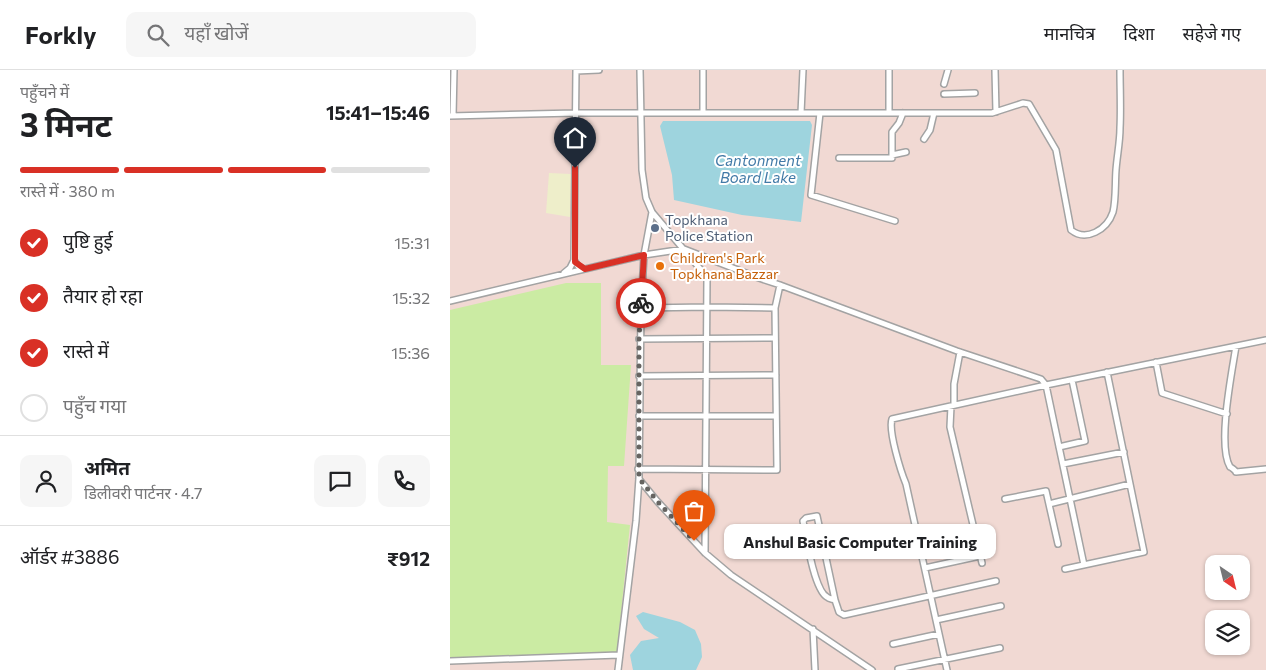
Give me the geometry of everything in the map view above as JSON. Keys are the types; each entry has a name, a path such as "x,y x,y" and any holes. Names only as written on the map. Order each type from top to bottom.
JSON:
{"street":[{"path":"454,70 452,116 576,113 996,112 1023,103 1030,104 1056,150 1071,230 1076,234 1084,236 1092,234 1106,223 1114,210 1120,129 1120,70"},
{"path":"563,274 570,268 574,260 576,70 599,70"},
{"path":"640,70 642,170 646,198 652,212 707,277 705,553"},
{"path":"703,70 703,113"},
{"path":"801,113 803,70"},
{"path":"889,70 889,113"},
{"path":"944,84 948,70"},
{"path":"995,70 996,112"},
{"path":"944,94 975,94"},
{"path":"820,113 811,196 895,221"},
{"path":"892,155 892,132 899,123 903,113"},
{"path":"924,138 930,130 934,113"},
{"path":"839,158 892,158 892,155 906,152"},
{"path":"618,670 636,521 639,478 639,339 644,255 652,212"},
{"path":"450,301 644,255 684,249 960,352 1041,379 1046,385 1084,565"},
{"path":"574,260 580,267 585,269"},
{"path":"638,470 777,470 775,308 780,285"},
{"path":"641,308 775,308"},
{"path":"639,339 775,338"},
{"path":"947,670 891,422 892,419 1107,372 1266,340"},
{"path":"1236,346 1224,435 1226,451 1230,467 1236,472 1266,469"},
{"path":"960,352 954,384 950,427 982,563"},
{"path":"1156,362 1162,393 1227,414"},
{"path":"1065,569 1144,552 1107,372"},
{"path":"639,376 776,376"},
{"path":"1059,447 1085,441 1072,380"},
{"path":"639,416 776,416"},
{"path":"1063,464 1124,452"},
{"path":"639,478 657,501 705,553 732,575 872,670"},
{"path":"1049,504 1130,484"},
{"path":"1005,499 1046,492 1058,544"},
{"path":"834,600 826,597 822,592 815,575 803,521 811,516 817,516 834,600 839,612 844,615 996,581"},
{"path":"925,568 980,556"},
{"path":"936,620 1001,606"},
{"path":"813,629 815,670"},
{"path":"893,644 939,634"},
{"path":"898,669 1000,648"},
{"path":"450,661 619,655"}],"shaded area":[{"path":"450,70 1266,70 1266,670 450,670"}],"green space":[{"path":"549,173 571,174 570,217 546,213"},
{"path":"566,283 601,283 601,365 631,365 624,466 608,466 607,522 630,525 617,652 450,659 450,310"}],"water":[{"name":"Cantonment Board Lake","path":"663,121 810,121 812,125 801,222 742,215 674,200 672,175 660,126"},
{"path":"643,612 680,622 695,630 701,644 702,657 696,670 633,670 630,655 641,641 659,638 644,629 636,616"}],"way so far":[{"path":"641,303 639,339 639,478 657,501 694,541"}],"place":[{"name":"Topkhana Police Station","path":"655,228"},
{"name":"Children's Park Topkhana Bazzar","path":"660,266"},
{"name":"Anshul Basic Computer Training","path":"694,541"}],"route":[{"path":"575,168 574,260 580,267 585,269 644,255 641,303"}]}
